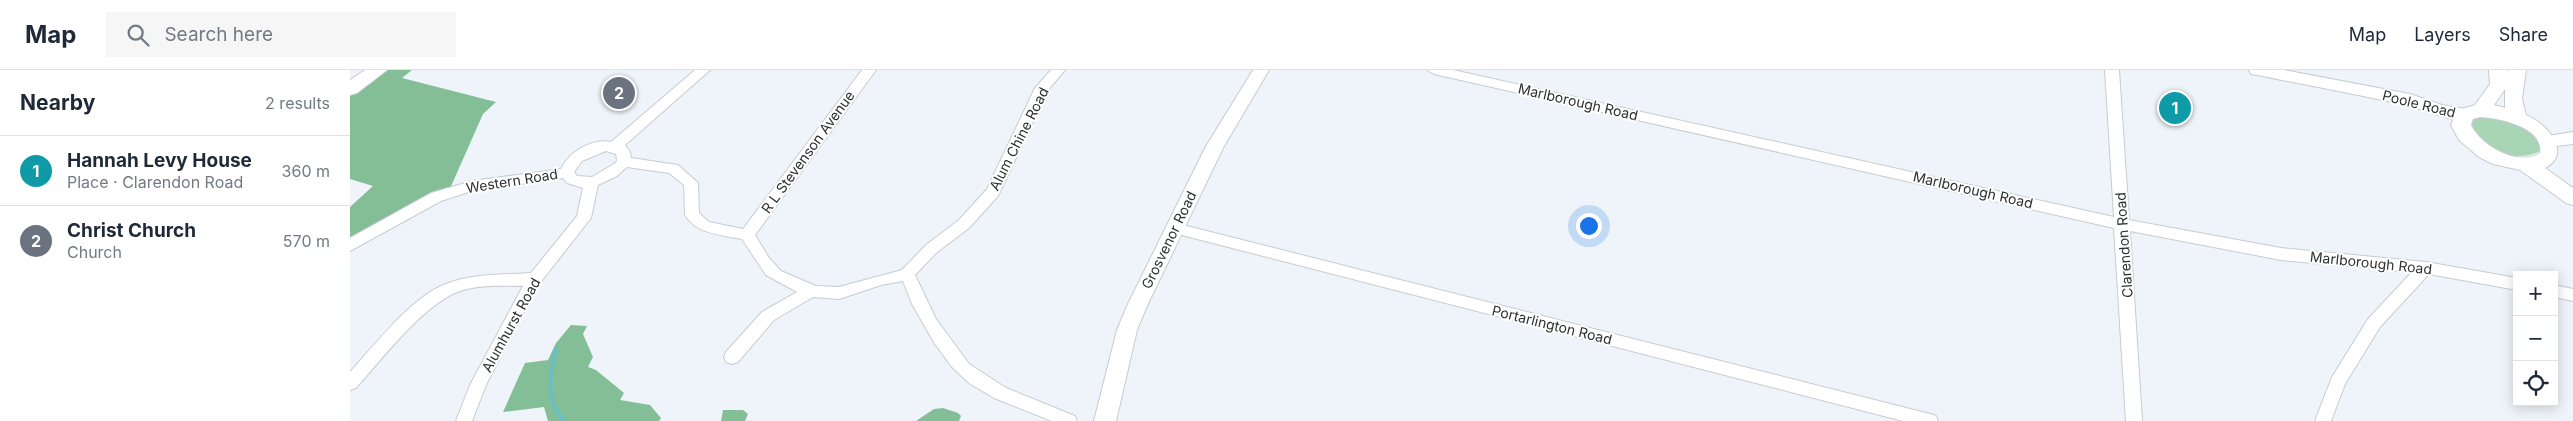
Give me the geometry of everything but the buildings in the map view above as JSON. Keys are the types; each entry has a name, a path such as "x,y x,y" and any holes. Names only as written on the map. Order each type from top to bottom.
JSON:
{"main road":[{"path":"350,90 378,70"},
{"path":"2473,112 2500,112 2517,117 2536,128 2548,141 2551,152 2548,159 2538,163 2525,164 2494,156 2468,138 2461,125 2498,84 2498,70"},
{"path":"2517,70 2512,99 2517,117"},
{"path":"2525,164 2573,198"}],"street":[{"path":"614,147 623,152 624,162 615,172 592,182 575,181 567,173 572,161 587,151 614,147 703,70"},
{"name":"R L Stevenson Avenue","path":"747,235 868,70"},
{"name":"Alum Chine Road","path":"906,274 931,250 964,224 993,192 1029,120 1042,88 1058,70"},
{"name":"Grosvenor Road","path":"1105,421 1127,330 1214,148 1261,70"},
{"name":"Marlborough Road","path":"1434,70 2122,224 2281,254 2426,268 2513,283"},
{"name":"Clarendon Road","path":"2112,70 2134,421"},
{"name":"Poole Road","path":"2257,70 2410,100 2445,112 2473,112"},
{"name":"Poole Road","path":"2372,92 2421,108 2452,126 2468,138"},
{"path":"2548,141 2573,138"},
{"path":"624,162 673,169 690,183 692,216 705,226 747,235 759,255 776,275 811,291 836,293 906,274 913,279 921,306 963,368 985,384 1018,402 1069,421"},
{"name":"Western Road","path":"350,246 436,197 472,186 567,173"},
{"name":"Alumhurst Road","path":"464,421 509,323 535,279 584,218 592,182"},
{"name":"Portarlington Road","path":"1175,228 1930,421"},
{"path":"2323,421 2338,382 2374,323 2426,268"},
{"path":"350,383 426,304 442,291 471,283 535,279"},
{"path":"732,356 768,316 811,291"},
{"path":"2558,292 2573,295"}],"green space":[{"path":"378,70 412,70 402,78 496,102 483,114 448,193 350,245 350,207 373,186 350,179 350,89"},
{"path":"2502,116 2538,136 2541,151 2531,155 2511,156 2486,144 2471,129 2471,121 2476,117"},
{"path":"571,325 587,326 583,334 593,357 588,367 596,370 624,393 620,400 650,405 661,418 659,421 548,421 544,407 503,412 525,363 548,360 556,343"},
{"path":"943,408 958,413 961,416 959,421 916,421 934,409"},
{"path":"723,410 743,410 748,414 745,421 721,421"}],"waterway":[{"path":"556,348 551,377 551,396 558,413 564,421"}],"place":[{"name":"Christ Church","path":"619,93"},
{"name":"Hannah Levy House","path":"2175,108"}]}
